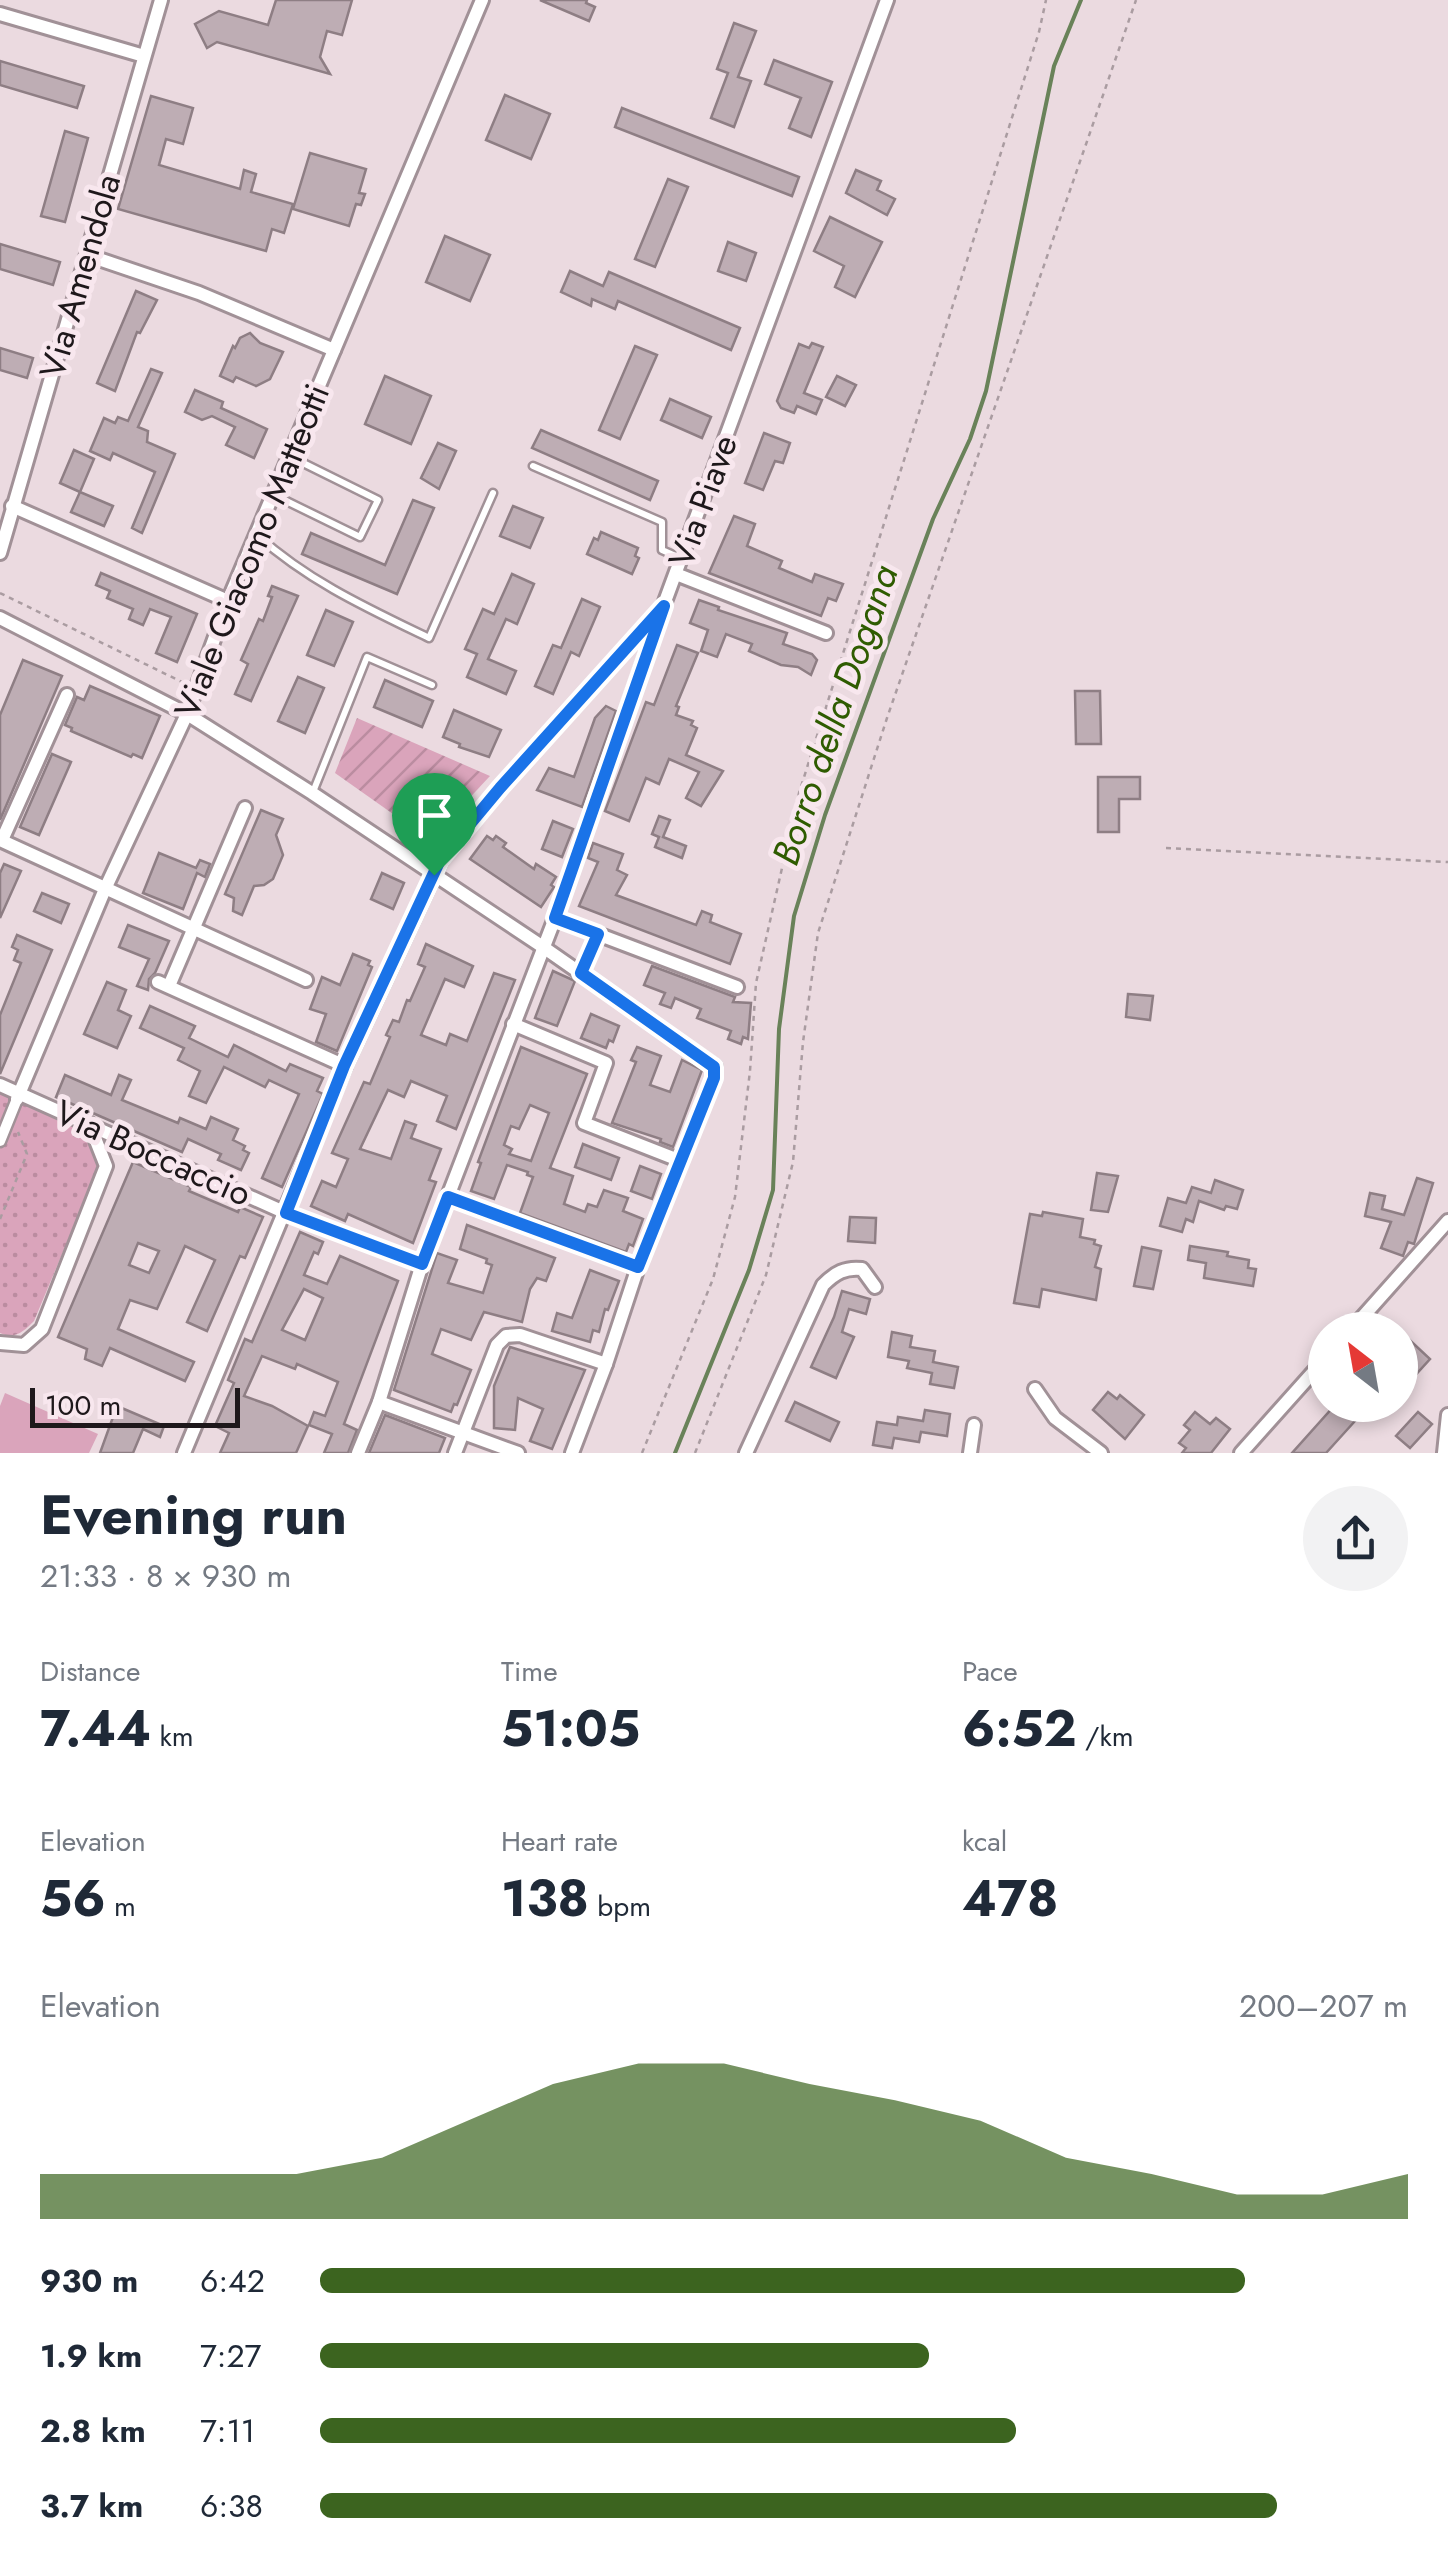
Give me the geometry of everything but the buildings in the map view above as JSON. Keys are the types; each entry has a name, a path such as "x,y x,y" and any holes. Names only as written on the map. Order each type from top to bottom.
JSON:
{"street":[{"name":"Via Amendola","path":"0,553 6,504 87,254 160,0"},
{"name":"Viale Giacomo Matteotti","path":"18,1096 105,890 186,714 228,601 482,0"},
{"name":"Via Piave","path":"358,1453 379,1402 422,1264 555,918 664,606 887,0"},
{"path":"0,14 144,56"},
{"path":"87,254 199,293 334,350"},
{"path":"6,504 228,601"},
{"path":"676,574 826,632"},
{"path":"184,1453 344,1066 440,860 664,606"},
{"path":"0,618 186,714 312,793 714,1067 714,1078 638,1267 572,1453"},
{"path":"67,695 1,840 306,980"},
{"path":"244,808 194,928 164,984 344,1066"},
{"path":"555,918 737,987"},
{"path":"581,973 598,934"},
{"path":"513,1024 606,1062 584,1122 681,1160"},
{"name":"Via Boccaccio","path":"0,1085 286,1213 422,1264"},
{"path":"0,1140 18,1096"},
{"path":"0,1344 24,1345 42,1329 106,1166 89,1123"},
{"path":"448,1197 638,1267"},
{"path":"1367,1312 1448,1221"},
{"path":"746,1453 823,1285 835,1274 851,1268 862,1269 876,1287"},
{"path":"455,1453 497,1345 506,1336 520,1335 606,1364"},
{"path":"1241,1453 1308,1378"},
{"path":"1035,1389 1055,1418 1100,1453"},
{"path":"379,1402 518,1453"},
{"path":"1444,1453 1448,1415"},
{"path":"970,1453 974,1426"}],"lane":[{"path":"273,494 360,537 378,500 290,456"},
{"path":"533,466 662,522 662,550 682,559"},
{"path":"256,534 289,564 327,588 429,638 493,493"},
{"path":"312,793 367,657 432,685"}],"path":[{"path":"642,1453 714,1279 734,1197 750,1071 756,983 799,793 956,303 1046,0"},
{"path":"695,1453 766,1275 793,1162 803,1042 818,934 886,718 1136,0"},
{"path":"0,594 182,682"},
{"path":"1166,848 1448,862"},
{"path":"0,1219 27,1154 12,1114"}],"shaded area":[{"path":"357,718 490,776 433,837 427,838 335,773"},
{"path":"0,1093 87,1131 99,1166 34,1321 15,1335 0,1333"},
{"path":"5,1393 98,1434 89,1453 0,1453 0,1406"}],"waterway":[{"name":"Borro della Dogana","path":"675,1453 749,1270 773,1190 779,1029 794,916 825,815 933,519 970,439 986,391 1054,66 1081,0"}],"route":[{"path":"664,606 555,918 598,934 581,973 708,1059 714,1067 714,1078 638,1267 448,1197 422,1264 286,1213 344,1066 434,875 440,860 500,788 664,606"}]}
